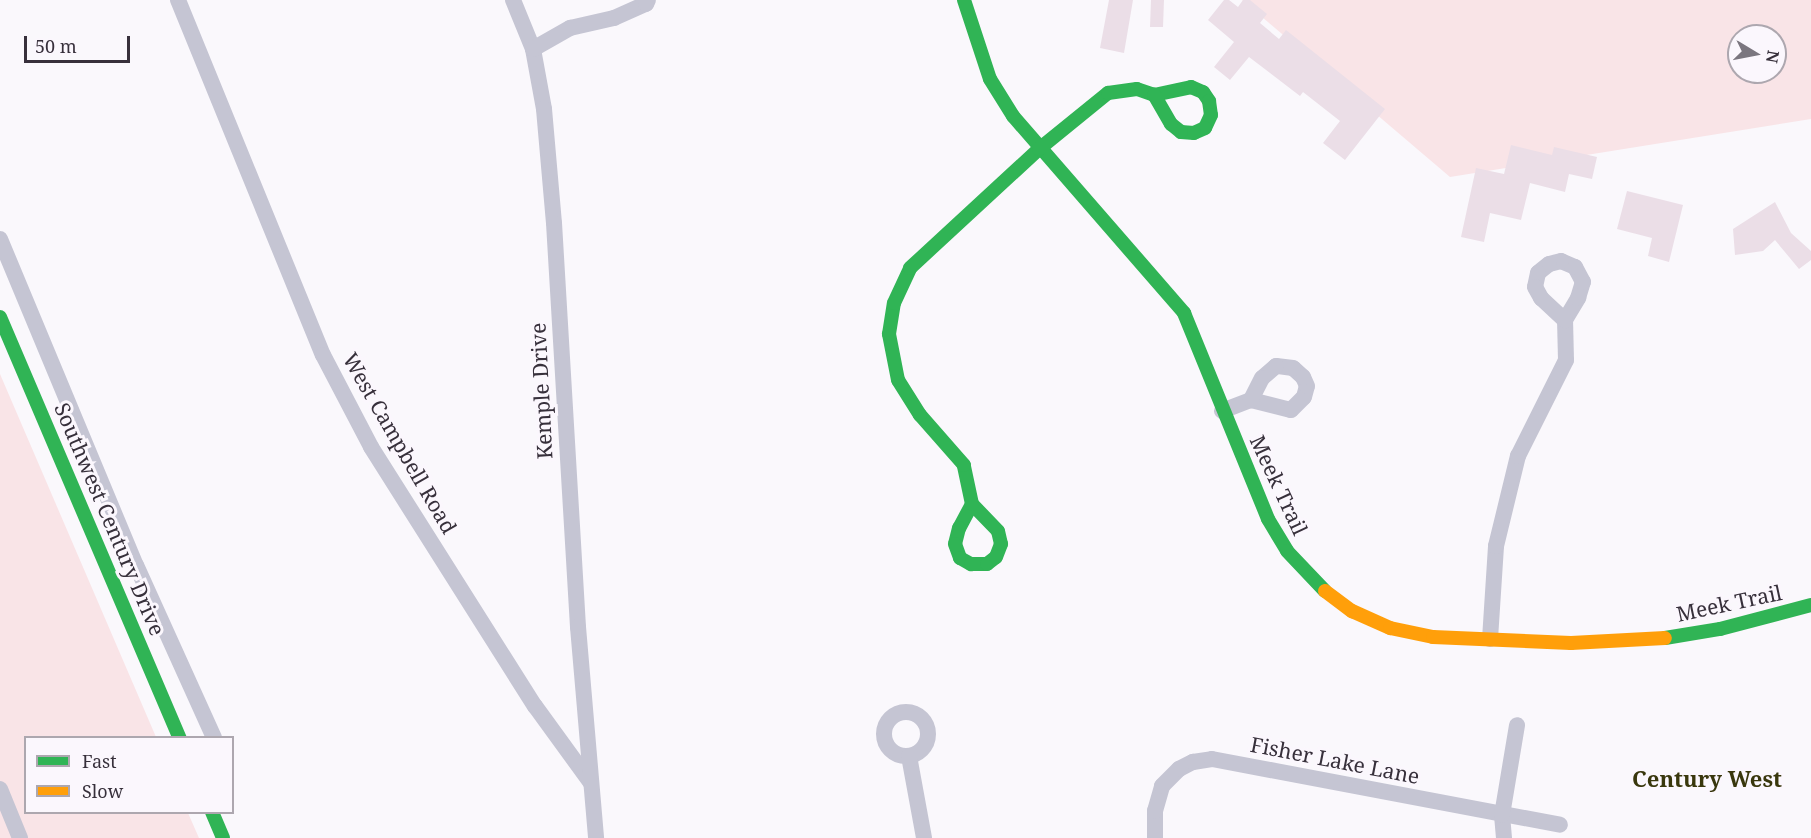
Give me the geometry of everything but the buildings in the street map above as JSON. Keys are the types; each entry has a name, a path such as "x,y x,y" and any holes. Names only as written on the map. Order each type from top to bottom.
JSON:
{"street":[{"name":"West Campbell Road","path":"178,0 323,355 371,447 535,706 591,783"},
{"name":"Kemple Drive","path":"513,0 533,49 544,108 554,223 578,627 596,838"},
{"path":"533,49 570,28 614,18 648,0"},
{"name":"Meek Trail","path":"964,0 990,80 1013,116 1039,149 1184,313 1222,411 1268,519 1287,551 1316,584 1352,611 1390,628 1433,637 1571,643 1657,639 1720,629 1811,605"},
{"path":"972,504 964,465 920,415 898,380 889,334 894,303 910,268 1039,149 1108,93 1137,89 1154,95"},
{"path":"0,239 136,565 213,736"},
{"name":"Southwest Century Drive","path":"0,317 179,736"},
{"path":"1490,639 1496,546 1518,456 1566,360 1565,320"},
{"path":"1222,411 1251,400"},
{"path":"1504,838 1502,815 1517,725"},
{"path":"909,756 924,838"},
{"name":"Fisher Lake Lane","path":"1155,838 1155,811 1162,786 1179,769 1192,762 1212,759 1560,825"},
{"path":"0,789 20,838"},
{"path":"212,814 223,838"}],"shaded area":[{"path":"1242,0 1811,0 1811,119 1450,177"},
{"path":"0,374 156,736 24,736 24,814 188,814 199,838 0,838"}],"traffic: fast":[{"path":"964,0 990,79 1013,116 1184,313 1268,519 1287,551 1325,591"},
{"path":"972,504 959,528 955,544 960,558 971,564 987,564 996,557 1001,544 998,531 972,504 964,465 920,415 898,380 889,334 894,303 910,268 1039,149 1108,93 1137,89 1154,95 1191,87 1203,92 1209,101 1211,115 1205,128 1194,133 1181,132 1171,124 1154,95"},
{"path":"0,317 179,736"},
{"path":"1665,638 1720,629 1811,605"},
{"path":"213,814 223,838"}],"traffic: slow":[{"path":"1325,591 1352,611 1390,628 1433,637 1571,643 1665,638"}],"district":[{"name":"Century West","path":"1707,779"}]}
